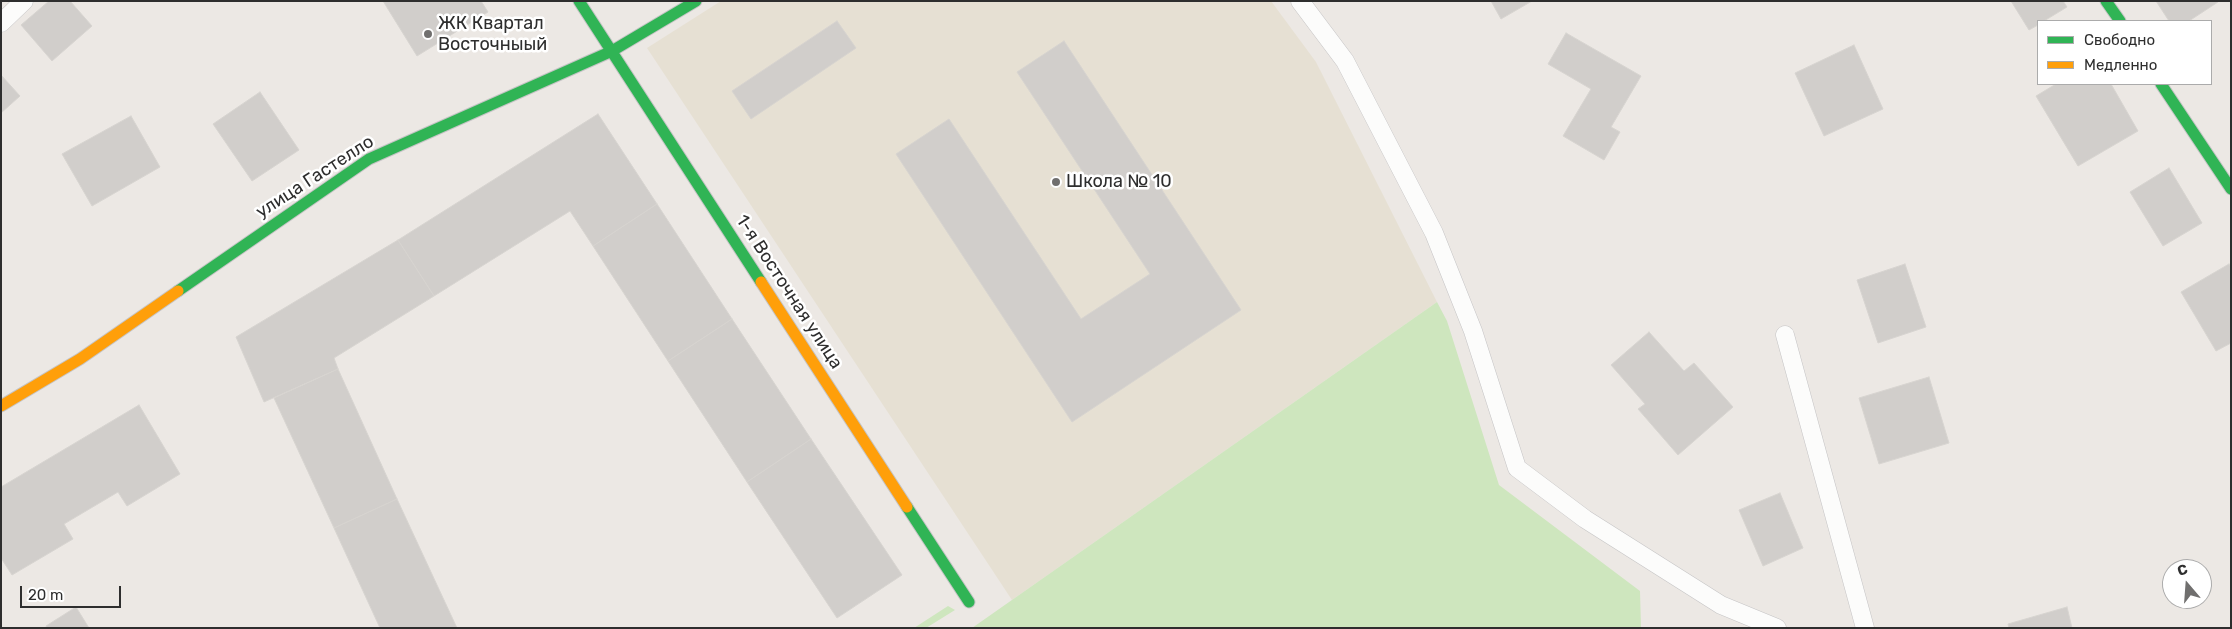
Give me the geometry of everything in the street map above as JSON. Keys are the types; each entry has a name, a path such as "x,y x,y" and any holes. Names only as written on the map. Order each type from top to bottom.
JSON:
{"street":[{"name":"1-я Восточная улица","path":"580,1 969,602"},
{"name":"улица Гастелло","path":"1,406 80,359 369,159 612,51 696,1"},
{"path":"2106,1 2119,20"},
{"path":"2162,85 2231,189"}],"lane":[{"path":"1,23 24,1"},
{"path":"1300,1 1345,61 1434,233 1473,331 1518,468 1585,519 1721,605 1777,628"},
{"path":"1785,335 1866,628"}],"shaded area":[{"name":"Школа № 10","path":"721,1 1271,1 1316,62 1437,302 1012,600 647,48"}],"green space":[{"path":"1437,302 1447,321 1499,485 1640,591 1641,628 972,628"},
{"path":"948,606 955,610 926,628 914,628"}],"building":[{"path":"49,1 70,1 92,26 52,61 21,25"},
{"name":"ЖК Квартал Восточныый","path":"383,1 481,1 488,12 417,56"},
{"path":"1491,1 1532,1 1501,19"},
{"path":"2011,1 2063,1 2067,7 2046,20 2037,20 2037,26 2029,30"},
{"path":"2156,1 2218,1 2191,20 2168,20"},
{"path":"837,21 856,48 751,119 732,91"},
{"path":"1566,33 1641,76 1611,127 1620,132 1604,160 1563,136 1591,89 1548,64"},
{"path":"1064,41 1241,310 1072,422 896,154 949,119 1081,319 1150,274 1017,72"},
{"path":"1854,45 1883,109 1824,136 1795,73"},
{"path":"1,75 20,96 1,113"},
{"path":"2054,85 2112,85 2138,131 2078,166 2036,96"},
{"path":"260,92 299,150 252,181 213,124"},
{"path":"598,114 657,204 593,246 570,211 434,296 398,240"},
{"path":"131,116 160,167 92,206 62,154"},
{"path":"2169,168 2202,223 2163,246 2130,192"},
{"path":"657,204 732,319 668,361 593,246"},
{"path":"398,240 434,296 334,358 338,369 264,402 236,337"},
{"path":"1905,264 1926,327 1878,343 1857,280"},
{"path":"2229,264 2231,267 2231,343 2216,351 2181,292"},
{"path":"732,319 811,439 747,482 668,361"},
{"path":"1649,332 1684,371 1694,363 1733,407 1678,455 1638,409 1645,404 1611,365"},
{"path":"338,369 397,499 334,528 274,398"},
{"path":"1929,377 1949,443 1879,464 1859,398"},
{"path":"139,405 180,474 127,506 118,492 64,524 73,539 12,575 1,558 1,487"},
{"path":"811,439 902,575 837,618 747,482"},
{"path":"1780,493 1803,548 1763,566 1739,510"},
{"path":"397,499 457,628 380,628 334,528"},
{"path":"76,607 89,628 47,628 46,626"},
{"path":"2067,607 2072,628 2009,628 2008,624"}],"traffic: fast":[{"path":"579,1 761,282"},
{"path":"178,291 369,159 612,51 696,1"},
{"path":"2106,1 2119,20"},
{"path":"2162,85 2231,189"},
{"path":"907,507 969,602"}],"traffic: slow":[{"path":"761,282 907,507"},
{"path":"1,406 80,359 178,291"}],"place":[{"name":"ЖК Квартал Восточныый","path":"428,34"},
{"name":"Школа № 10","path":"1056,182"}]}
